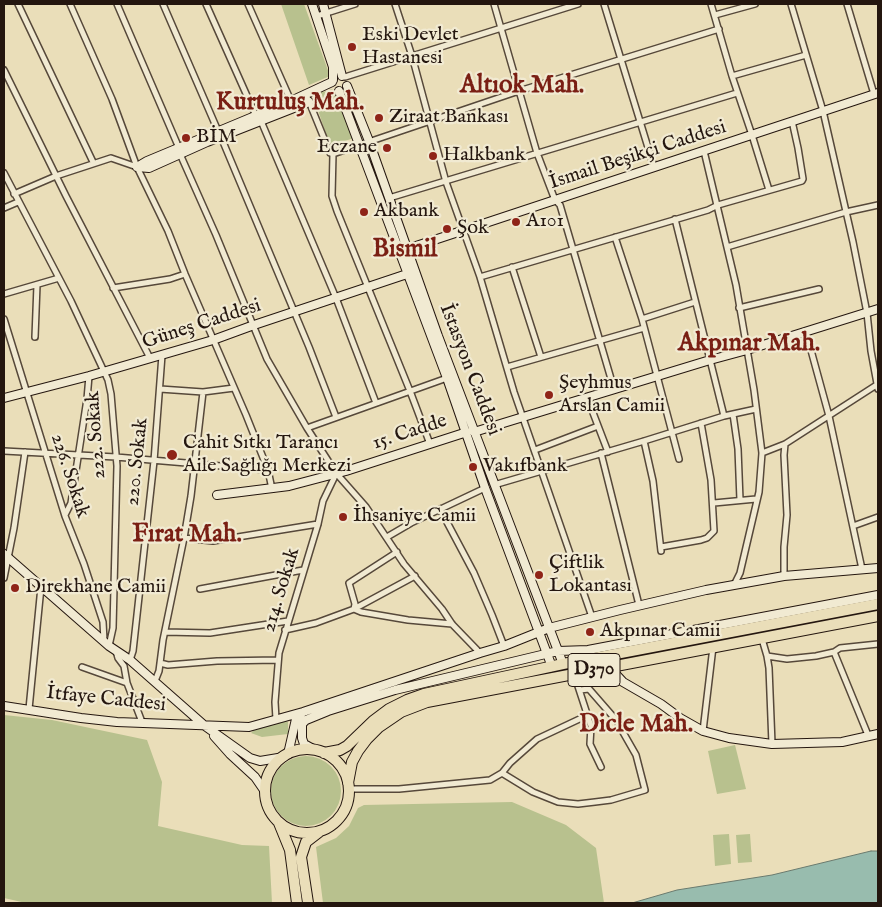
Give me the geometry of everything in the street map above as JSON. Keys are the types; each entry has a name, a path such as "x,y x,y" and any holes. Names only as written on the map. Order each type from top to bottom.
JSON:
{"highway":[{"name":"D370","path":"320,752 340,750 348,746 373,721 407,700 424,694 563,664 878,604"},
{"name":"D370","path":"349,786 352,762 358,751 379,727 401,712 427,702 878,616"},
{"path":"308,903 300,857 306,842 332,825 342,816 348,803 349,786 346,775 339,764 320,752 301,750 277,762 269,774 266,787 266,801 272,814 292,831 320,832"},
{"path":"278,820 290,850 297,903"}],"street":[{"path":"18,4 93,162"},
{"path":"70,4 112,99 137,167 168,231 234,388 268,470 272,489"},
{"path":"117,4 267,359 307,428 336,473 366,507 404,564 452,624 480,653"},
{"path":"163,4 336,417"},
{"path":"206,4 259,118 336,298 376,403"},
{"path":"248,4 291,101"},
{"path":"312,4 333,67 333,87 339,91 344,90 347,86 347,81 343,77 322,4"},
{"path":"317,16 355,4"},
{"path":"396,4 446,182 480,277 523,417 592,617"},
{"path":"494,4 537,152 555,200 560,204 614,389"},
{"path":"137,167 147,161 180,151 308,98 333,81 337,76 343,77 578,4"},
{"path":"604,4 654,167"},
{"path":"711,4 768,190"},
{"path":"715,15 755,4"},
{"path":"762,453 785,444 878,386 871,351 867,313 823,111 791,4"},
{"path":"848,4 876,93"},
{"path":"333,154 368,140 519,91 719,29"},
{"path":"732,76 806,55"},
{"path":"4,70 56,176 150,358"},
{"name":"İstasyon Caddesi","path":"347,86 389,198 470,432 485,488 552,667"},
{"name":"İstasyon Caddesi","path":"339,91 407,274 470,432 494,484 563,664"},
{"path":"389,198 737,93"},
{"name":"İsmail Beşikçi Caddesi","path":"407,249 876,93"},
{"path":"259,118 291,101 308,98"},
{"path":"308,98 330,153 333,154 332,196 337,211 430,444"},
{"path":"480,277 802,181 792,121"},
{"path":"704,151 736,285 762,453 759,492 740,572 734,585"},
{"path":"14,194 93,162 111,158 137,167"},
{"name":"222. Sokak","path":"4,173 104,372 111,394 116,457 113,628 110,646"},
{"path":"4,208 18,202"},
{"path":"726,247 846,212 878,205"},
{"path":"675,219 724,416"},
{"path":"614,237 642,319 679,459"},
{"path":"512,267 540,357"},
{"path":"113,288 170,279 185,274"},
{"name":"Güneş Caddesi","path":"4,398 104,372 213,340 407,274"},
{"path":"4,294 58,278"},
{"path":"35,337 37,284"},
{"path":"740,308 819,289"},
{"path":"642,319 695,302"},
{"name":"15. Cadde","path":"217,496 289,486 336,473 878,309"},
{"name":"226. Sokak","path":"4,319 65,516 84,564 110,646 124,666 127,683 142,722"},
{"path":"507,367 644,328"},
{"path":"806,332 829,416 862,569"},
{"name":"220. Sokak","path":"130,660 133,651 154,461 162,355"},
{"path":"65,516 71,503 89,376"},
{"path":"307,428 448,378"},
{"path":"160,389 203,392 234,388"},
{"path":"155,681 159,671 184,538 203,392"},
{"path":"587,397 608,452"},
{"path":"494,484 608,452 724,416 756,409"},
{"path":"733,414 738,449 740,500"},
{"path":"644,441 653,481 661,549 701,540 711,535 714,531 714,503 701,423"},
{"path":"535,450 598,426"},
{"path":"784,576 787,515 785,444"},
{"path":"4,450 268,470"},
{"path":"4,578 6,556 14,528 24,452"},
{"path":"601,453 639,605"},
{"name":"214. Sokak","path":"276,719 275,702 278,660 285,630 318,524 323,501 336,473"},
{"path":"387,537 485,488"},
{"path":"714,503 756,499"},
{"path":"440,509 474,573 504,646"},
{"path":"853,526 878,517"},
{"path":"184,538 213,541 318,524"},
{"path":"354,609 355,604 349,583 396,552"},
{"path":"6,556 110,646 155,681 205,726 230,754 256,777 266,793"},
{"name":"İtfaye Caddesi","path":"4,706 81,718 248,727 303,712 504,646 549,628 639,605 784,576 878,568"},
{"path":"200,588 303,570"},
{"path":"285,630 316,623 354,609 415,576"},
{"path":"29,709 41,586"},
{"path":"320,752 304,744 301,731 302,724 314,716 422,682 558,651 588,650 878,595"},
{"path":"354,609 361,612 408,620 452,624"},
{"path":"165,632 210,633 288,621"},
{"path":"762,639 769,668 772,744"},
{"path":"767,656 787,659 816,656 834,652 840,648 878,644"},
{"path":"704,731 713,648"},
{"path":"834,652 868,735"},
{"path":"160,663 168,665 217,661 278,660"},
{"path":"82,667 127,683"},
{"path":"610,668 623,682 645,693 680,718 704,731 729,738 772,744 842,742 878,734"},
{"path":"574,674 592,726 590,744 601,767"},
{"path":"502,773 533,792 558,802 578,804 603,801 644,790 636,754 616,720 589,690 580,690"},
{"path":"205,726 250,758 260,761 286,756 296,719 303,712"},
{"path":"349,786 399,789 490,780 502,773 510,763 537,739 588,715"}],"green space":[{"path":"281,4 304,4 330,76 309,85"},
{"path":"332,89 337,95 354,138 330,146 313,95"},
{"path":"4,715 52,720 147,740 162,782 158,826 242,845 269,846 272,903 26,903 4,898"},
{"path":"285,721 288,722 288,734 262,737 251,733 254,730"},
{"path":"735,745 746,789 717,794 708,751"},
{"path":"306,756 319,759 331,766 338,778 341,791 338,804 331,816 319,823 306,826 293,823 281,816 274,804 271,791 274,778 281,766 293,759"},
{"path":"512,802 566,825 596,848 604,903 323,903 316,847 336,838 349,826 358,808 364,805"},
{"path":"729,834 731,864 715,866 713,835"},
{"path":"750,834 752,862 738,863 736,835"}],"shaded area":[{"path":"871,851 878,851 878,903 632,903 677,890 772,875"}],"place":[{"name":"Eski Devlet Hastanesi","path":"352,47"},
{"name":"Ziraat Bankası","path":"379,118"},
{"name":"BİM","path":"186,138"},
{"name":"Eczane","path":"387,148"},
{"name":"Halkbank","path":"433,156"},
{"name":"Akbank","path":"364,212"},
{"name":"A101","path":"516,222"},
{"name":"Şok","path":"447,229"},
{"name":"Şeyhmus Arslan Camii","path":"549,395"},
{"name":"Cahit Sıtkı Tarancı Aile Sağlığı Merkezi","path":"172,455"},
{"name":"Vakıfbank","path":"473,467"},
{"name":"İhsaniye Camii","path":"343,517"},
{"name":"Çiftlik Lokantası","path":"539,575"},
{"name":"Direkhane Camii","path":"15,588"},
{"name":"Akpınar Camii","path":"590,632"}],"district":[{"name":"Altıok Mah.","path":"522,87"},
{"name":"Kurtuluş Mah.","path":"290,104"},
{"name":"Bismil","path":"405,251"},
{"name":"Akpınar Mah.","path":"749,345"},
{"name":"Fırat Mah.","path":"187,536"},
{"name":"Dicle Mah.","path":"636,726"}]}
